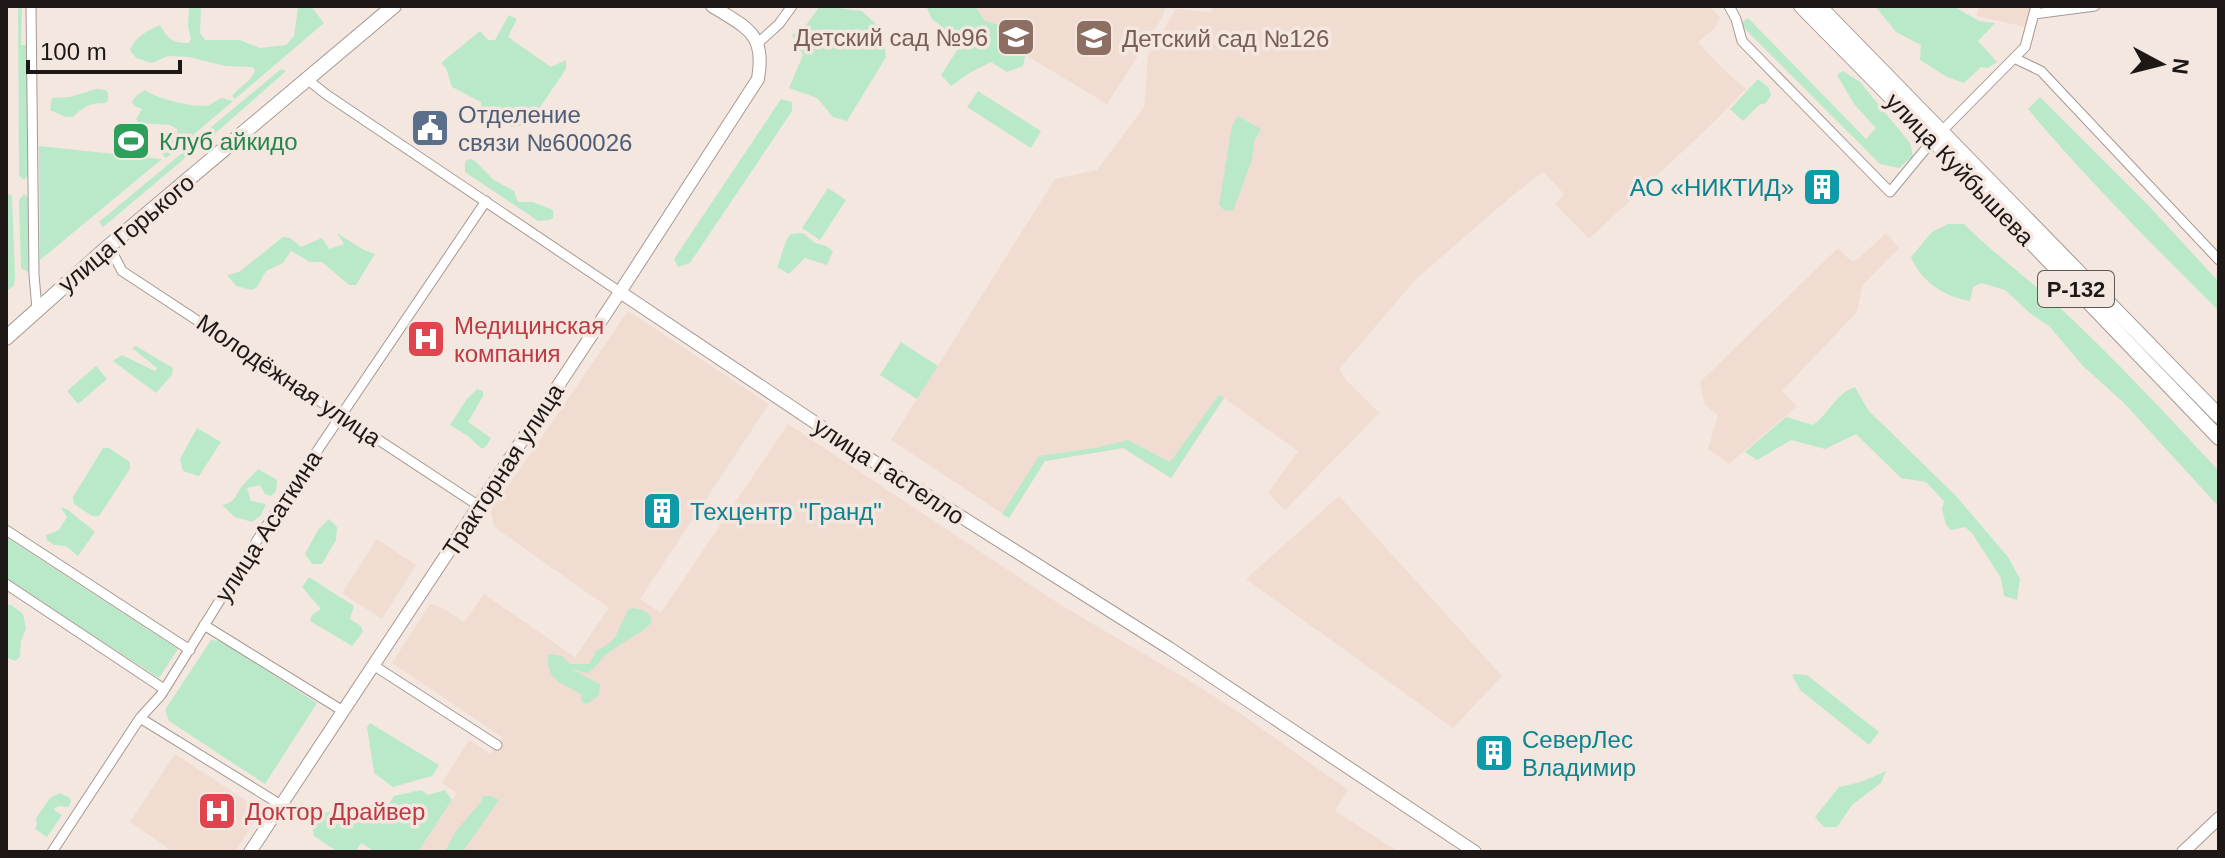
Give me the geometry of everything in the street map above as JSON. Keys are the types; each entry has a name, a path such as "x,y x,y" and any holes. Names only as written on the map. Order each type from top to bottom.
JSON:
{"main road":[{"name":"улица Горького","path":"6,338 109,246 394,6"},
{"path":"712,6 748,29 758,43"},
{"name":"улица Куйбышева","path":"1801,6 1938,136 2219,416"},
{"name":"улица Куйбышева","path":"1819,6 2219,438"},
{"name":"Тракторная улица","path":"250,852 758,79 762,60 758,43"},
{"name":"улица Гастелло","path":"620,292 878,464 1182,656 1475,852"},
{"path":"2183,852 2219,818"}],"street":[{"path":"31,6 37,309"},
{"path":"758,43 779,24 792,6"},
{"path":"1731,9 1742,41 1890,192 1938,136 2025,47 2035,10 2095,6"},
{"path":"2014,58 2041,71 2219,260"},
{"name":"улица Гастелло","path":"308,80 620,292"},
{"name":"улица Асаткина","path":"52,852 140,718 190,650 261,534 486,201"},
{"name":"Молодёжная улица","path":"109,246 122,271 479,506"},
{"path":"6,530 190,650"},
{"path":"6,584 164,689"},
{"path":"204,625 343,711"},
{"path":"373,665 497,745"},
{"path":"140,718 281,805"}],"shaded area":[{"name":"Детский сад №126","path":"943,6 1166,6 1162,18 1107,104"},
{"path":"1214,6 1709,6 1720,17 1714,29 1698,42 1746,89 1589,239 1555,204 1564,194 1543,172 1416,279 1339,369 1379,413 1285,510 1268,493 1298,451 1224,398 1171,478 1123,448 1045,461 1009,518 891,440 1055,179 1097,170 1144,107 1148,56 1176,9 1211,12"},
{"path":"1979,6 2031,6 2026,27 1977,16"},
{"path":"1886,233 1899,248 1862,286 1857,312 1782,391 1797,406 1729,464 1708,449 1718,415 1705,405 1700,382 1838,248 1851,261 1857,260"},
{"path":"628,311 769,404 640,599 661,613 788,424 1061,605 1241,714 1348,790 1335,811 1399,852 418,852 457,793 442,783 469,740 491,754 502,737 392,663 430,604 441,607 464,622 484,594 575,657 609,608 494,527 491,511"},
{"path":"1339,496 1502,676 1453,728 1246,579"},
{"path":"377,539 416,565 382,619 342,593"},
{"path":"175,754 261,810 235,852 170,852 130,822"}],"green space":[{"path":"18,6 22,6 21,45 28,45 29,174 24,180 19,176"},
{"path":"189,6 201,6 200,33 205,40 240,40 260,48 286,45 294,36 298,8 311,6 324,23 235,99 232,96 254,74 252,67 168,56 152,63 136,58 130,50 146,32 160,25 171,39 189,43"},
{"path":"820,6 862,11 882,30 886,57 847,121 833,117 817,98 789,88 803,55 792,35 806,25"},
{"path":"926,6 975,6 985,21 997,24 1025,56 1023,66 1007,72 991,62 951,86 941,75 959,47 947,31 932,19"},
{"path":"1875,6 1953,6 1979,21 1995,23 1978,41 1997,62 1988,68 1981,67 1964,83 1947,77 1920,60 1921,45 1896,32"},
{"path":"509,15 517,19 508,37 551,67 566,60 566,69 528,125 511,127 492,115 481,113 481,102 452,87 446,68 441,63 480,31 488,40 495,40"},
{"path":"1748,18 1866,139 1876,128 1854,104 1837,75 1843,71 1860,82 1910,143 1913,156 1899,168 1880,164 1740,24"},
{"path":"281,69 286,71 202,145 197,139"},
{"path":"1758,79 1768,87 1771,95 1766,103 1759,105 1743,121 1730,109"},
{"path":"96,89 106,90 106,103 88,106 73,117 50,110 52,98 70,97"},
{"path":"145,90 186,104 209,105 221,98 233,101 166,158 159,151 162,141 177,133 177,129 170,125 139,123 136,119 142,109 132,102"},
{"path":"978,91 1041,131 1031,148 967,107"},
{"path":"2040,97 2148,205 2219,282 2219,311 2097,187 2028,109"},
{"path":"781,99 792,102 792,111 690,263 678,267 674,259"},
{"path":"1238,116 1261,129 1254,142 1252,160 1233,211 1224,210 1219,205 1232,126"},
{"path":"194,143 197,148 103,227 99,222"},
{"path":"39,146 162,159 40,260"},
{"path":"470,159 494,180 514,191 518,202 533,202 553,210 553,218 538,221 465,172 465,161"},
{"path":"828,188 846,200 820,240 802,228"},
{"path":"10,194 15,275 14,285 6,292 6,195"},
{"path":"24,194 30,199 31,264 28,272 21,268 19,200"},
{"path":"1948,224 1964,224 2056,304 2139,386 2219,471 2219,507 2124,403 2083,366 2049,326 2005,290 1981,283 1973,287 1970,301 1943,292 1927,281 1911,257 1932,232"},
{"path":"337,233 375,254 356,285 349,285 322,262 310,262 291,251 283,263 266,271 252,290 236,286 227,275 239,272 283,237 290,238 301,247 322,238 329,249 344,244"},
{"path":"803,233 815,243 833,251 827,265 805,258 789,274 777,267 791,234"},
{"path":"901,342 938,366 917,399 880,375"},
{"path":"136,346 173,368 172,375 156,393 113,361 122,355 155,371 157,368 132,348"},
{"path":"96,366 107,379 78,404 67,391"},
{"path":"1855,387 1868,410 1956,496 2008,557 2020,579 2017,600 2004,596 2001,578 1972,533 1965,527 1951,530 1946,525 1942,509 1944,501 1926,482 1901,478 1856,434 1825,449 1791,440 1757,460 1745,452 1786,417 1813,425 1843,394"},
{"path":"477,389 483,391 483,396 468,422 491,438 482,449 450,425"},
{"path":"1219,395 1224,398 1171,478 1123,448 1045,461 1009,518 1002,514 1039,456 1128,440 1170,462"},
{"path":"197,428 221,442 199,476 183,471 180,459"},
{"path":"103,448 109,448 130,462 130,469 99,516 92,516 74,504 73,497"},
{"path":"258,469 277,480 276,491 271,496 265,494 260,485 247,488 251,501 266,504 261,515 252,522 235,517 222,505 232,501"},
{"path":"61,508 67,509 95,532 78,556 66,546 54,545 47,540 46,535 59,530 67,517"},
{"path":"329,519 337,527 336,540 322,564 312,564 305,554 318,530"},
{"path":"6,537 178,649 159,678 6,579"},
{"path":"309,577 354,606 350,619 361,626 363,632 352,646 310,621 312,615 321,609 302,587"},
{"path":"6,605 23,614 26,629 20,657 15,661 6,657"},
{"path":"632,608 647,613 652,622 607,654 588,673 571,669 600,684 599,695 589,703 582,703 581,694 552,675 548,655 562,656 570,664 589,664 596,651 615,637 628,610"},
{"path":"211,640 221,641 317,703 265,784 169,721 165,710"},
{"path":"1792,675 1807,675 1879,732 1869,745 1800,690"},
{"path":"370,723 439,765 432,776 393,787 374,773 367,727"},
{"path":"1886,771 1881,783 1852,805 1837,827 1824,827 1815,817 1839,787"},
{"path":"421,790 428,795 445,790 452,800 418,852 376,852 361,843 355,852 338,852 314,836 312,826 322,813 354,808 377,823 394,796"},
{"path":"60,793 70,798 71,802 68,807 55,808 62,815 47,837 35,829 36,818 51,797"},
{"path":"483,796 499,800 463,851 445,852 455,832"}],"place":[{"name":"Детский сад №96","path":"1016,37"},
{"name":"Детский сад №126","path":"1094,38"},
{"name":"Отделение связи №600026","path":"430,128"},
{"name":"Клуб айкидо","path":"131,141"},
{"name":"АО «НИКТИД»","path":"1822,187"},
{"name":"Медицинская компания","path":"426,339"},
{"name":"Техцентр \"Гранд\"","path":"662,511"},
{"name":"СеверЛес Владимир","path":"1494,753"},
{"name":"Доктор Драйвер","path":"217,811"}]}
